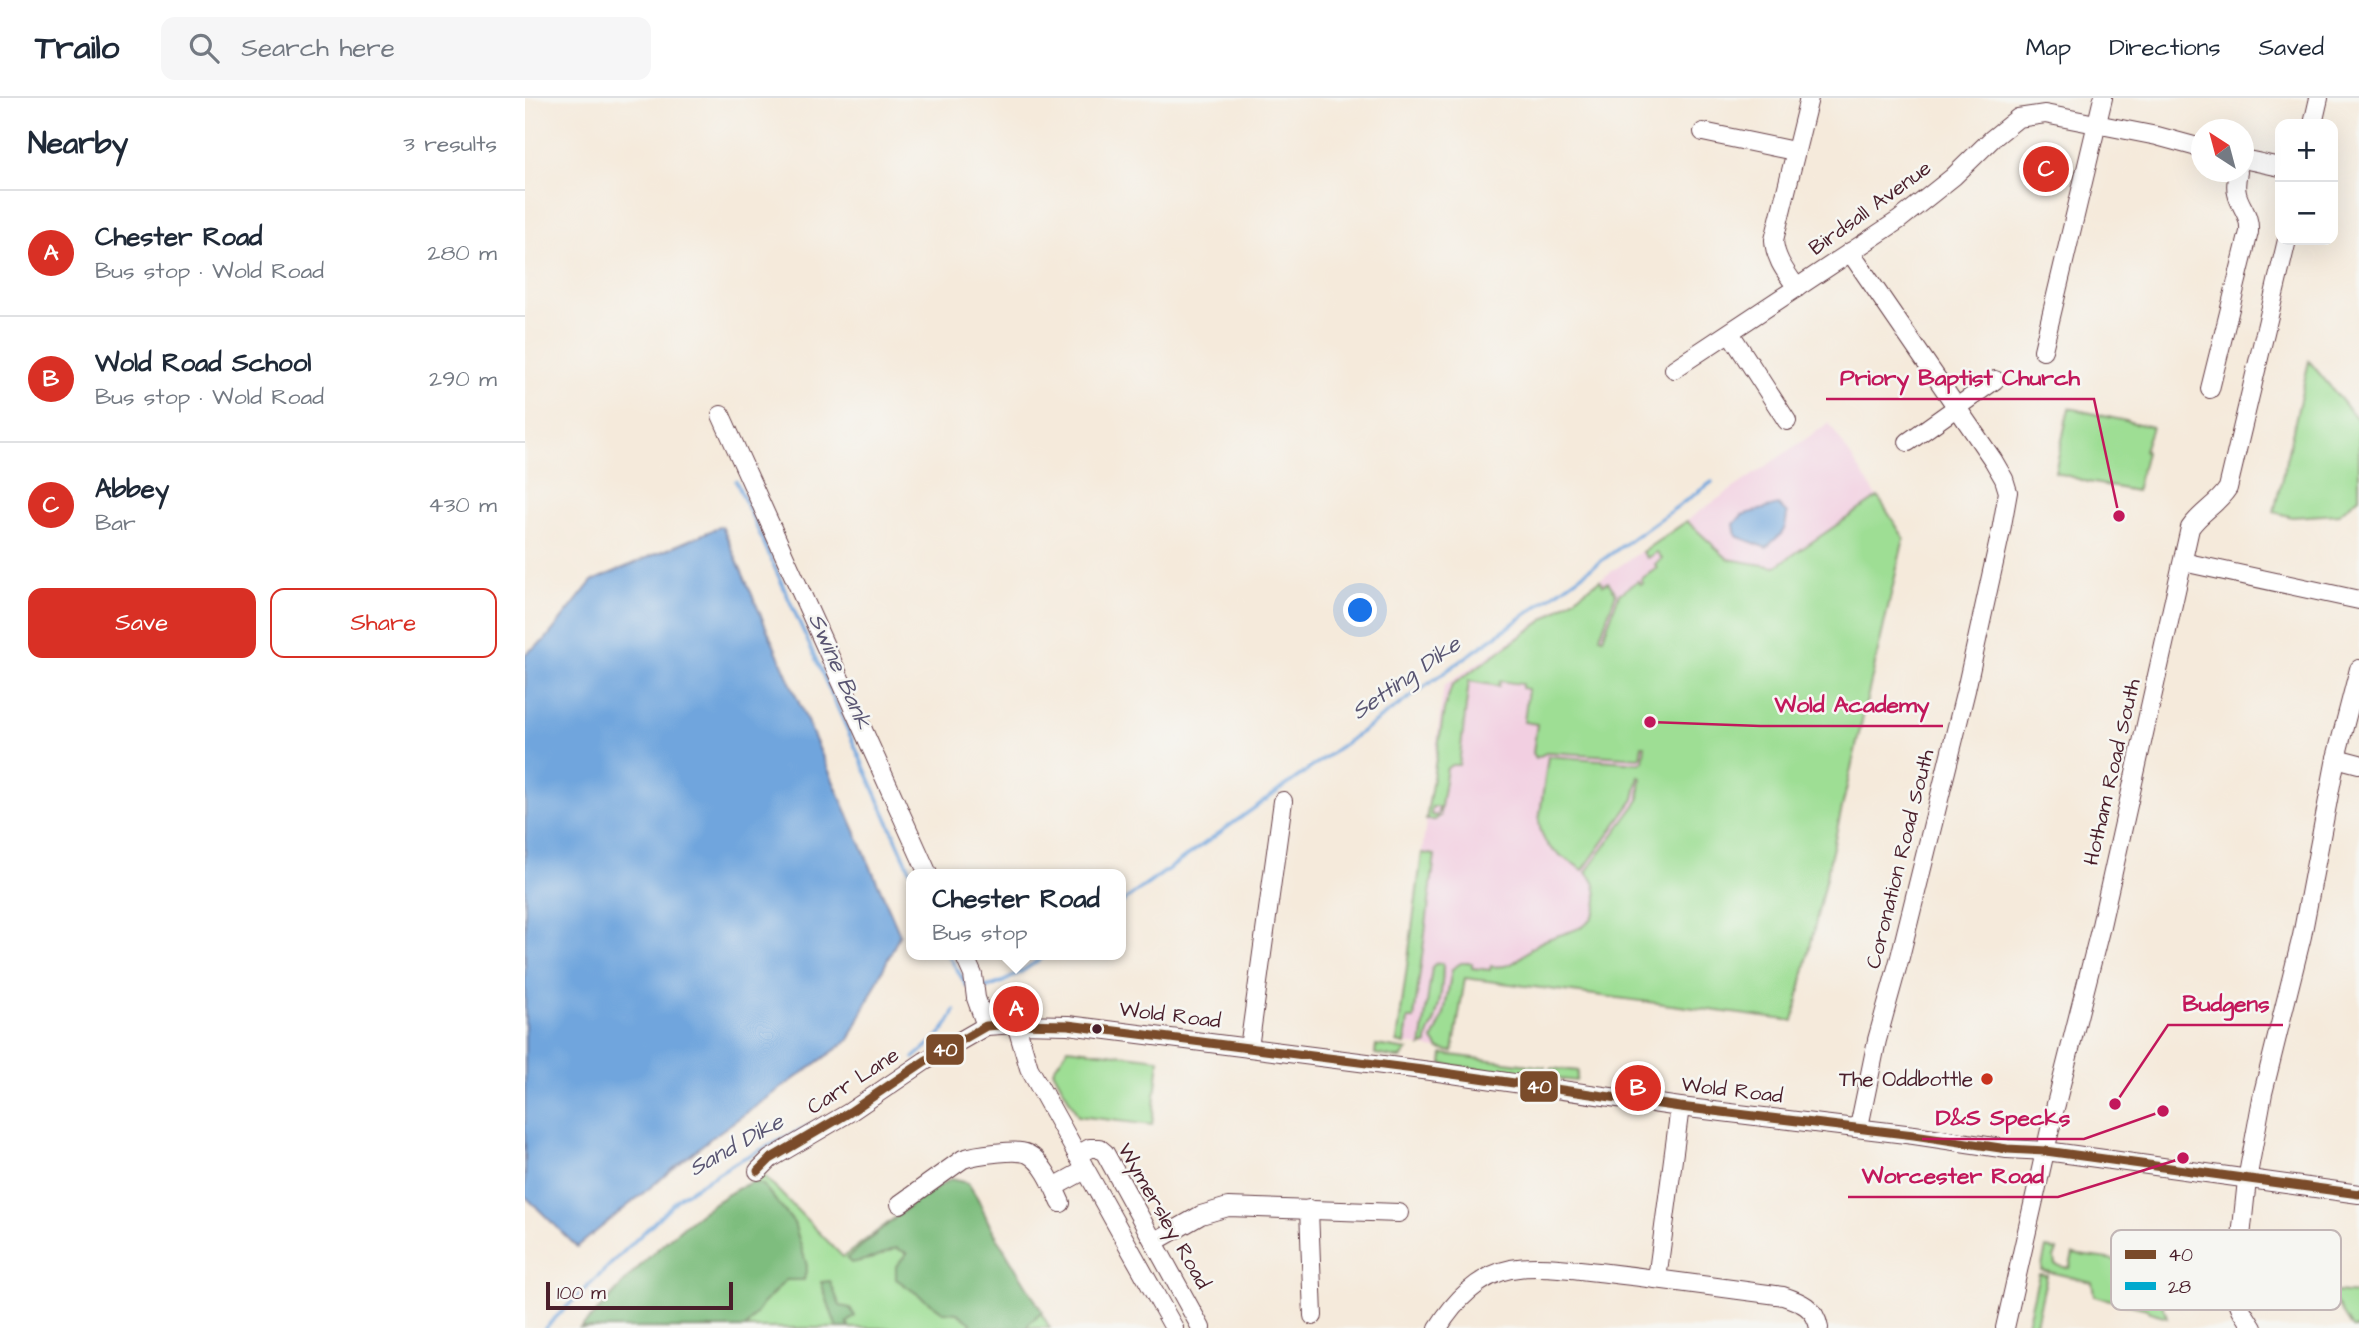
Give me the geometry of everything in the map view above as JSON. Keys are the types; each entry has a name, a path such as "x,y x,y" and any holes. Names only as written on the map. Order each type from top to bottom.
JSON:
{"street":[{"path":"1797,288 1779,262 1774,240 1809,98"},
{"path":"2043,350 2103,98"},
{"path":"2314,119 2319,98"},
{"name":"Birdsall Avenue","path":"1674,369 1910,211 1953,177 2018,118 2045,114 2191,146"},
{"path":"1709,138 1794,151"},
{"path":"2254,161 2275,166"},
{"path":"2210,388 2249,232 2250,221 2238,201 2236,182"},
{"name":"Hotham Road South","path":"2005,1328 2100,930 2190,528 2198,516 2223,496 2228,488 2286,245"},
{"path":"1850,252 1957,408"},
{"path":"1730,333 1787,421"},
{"path":"1908,442 1995,380"},
{"name":"Coronation Road South","path":"1859,1128 1877,1040 1966,690 2008,492 2004,479 1957,408"},
{"path":"721,415 926,869"},
{"path":"2183,562 2359,600"},
{"path":"2242,1230 2263,1093 2302,936 2336,758 2359,669"},
{"path":"2336,758 2359,764"},
{"path":"1249,1048 1283,801"},
{"path":"966,960 986,1026"},
{"path":"1016,1024 1029,1068 1174,1328"},
{"name":"Wold Road","path":"1016,1024 1068,1025 2359,1194"},
{"name":"Carr Lane","path":"758,1171 770,1159 850,1112 925,1061 986,1026 1016,1024"},
{"path":"1657,1279 1680,1107"},
{"name":"Wymersley Road","path":"1081,1162 1090,1148 1099,1148 1105,1153 1202,1328"},
{"path":"906,1195 963,1159 974,1155 1016,1152 1028,1154 1037,1161 1054,1186 1061,1203"},
{"path":"1054,1186 1081,1162"},
{"path":"1154,1242 1202,1215 1228,1207 1399,1211"},
{"path":"1309,1209 1313,1316"},
{"path":"1438,1328 1462,1295 1483,1281 1509,1270 1551,1266 1783,1296 1809,1307 1819,1328"},
{"path":"2242,1310 2253,1328"}],"shaded area":[{"path":"1829,423 1904,538 1793,1021 1465,978 1453,1052 1397,1042 1444,686"}],"green space":[{"path":"2309,361 2359,421 2359,497 2339,514 2292,517 2274,512"},
{"path":"2069,408 2152,427 2144,450 2146,452 2136,491 2088,482 2055,472"},
{"path":"1878,497 1904,538 1793,1021 1465,978 1453,1052 1439,1049 1433,1040 1444,1014 1452,969 1461,963 1472,963 1472,968 1490,970 1491,966 1508,965 1543,941 1587,923 1593,917 1597,896 1594,883 1586,872 1639,800 1639,776 1634,799 1583,870 1548,846 1541,831 1539,821 1548,756 1640,763 1643,761 1645,745 1642,745 1640,758 1548,752 1536,758 1533,753 1537,724 1524,722 1528,689 1522,688 1522,684 1500,681 1499,686 1469,681 1459,765 1447,768 1440,813 1439,807 1432,807 1431,815 1440,816 1435,820 1426,820 1444,710 1452,685 1600,580 1603,585 1608,582 1616,593 1600,637 1603,638 1619,594 1638,581 1643,583 1641,579 1657,568 1655,564 1662,559 1657,552 1647,558 1642,552 1687,521 1728,559 1775,567"},
{"path":"1422,853 1435,855 1414,1019 1408,1019 1405,1044 1397,1042"},
{"path":"1443,963 1438,1010 1427,1044 1421,1047 1432,967"},
{"path":"1376,1045 1408,1050 1401,1058 1397,1058 1375,1054"},
{"path":"1068,1048 1159,1059 1152,1125 1078,1116 1053,1070"},
{"path":"1443,1054 1545,1067 1544,1074 1540,1077 1442,1064"},
{"path":"1550,1068 1578,1071 1576,1081 1549,1078"},
{"path":"763,1175 843,1257 905,1210 913,1219 965,1182 1050,1328 594,1328 647,1271"},
{"path":"951,1179 968,1183 991,1228 1042,1311 1028,1328 969,1328 971,1323 957,1313 943,1312 896,1279 896,1266 907,1253 896,1248 852,1263 847,1258 912,1204"},
{"path":"752,1182 763,1185 794,1223 807,1266 804,1280 786,1280 763,1304 746,1328 580,1328 676,1233 721,1198"},
{"path":"2046,1248 2057,1250 2055,1265 2069,1268 2073,1254 2111,1259 2111,1300 2094,1296 2092,1282 2041,1270"},
{"path":"2039,1274 2047,1275 2035,1328 2026,1328"},
{"path":"830,1281 840,1306 850,1308 855,1316 847,1323 850,1328 838,1328 835,1323 821,1282"},
{"path":"2341,1292 2359,1294 2359,1328 2352,1328 2341,1310"},
{"path":"2148,1310 2165,1310 2167,1317"}],"water":[{"path":"1778,505 1787,514 1786,522 1782,532 1767,548 1736,536 1734,524 1742,515"},
{"path":"722,526 900,934 849,1040 711,1138 577,1247 525,1196 525,654 545,640 592,581"}],"waterway":[{"name":"Swine Bank","path":"736,481 910,869"},
{"name":"Setting Dike","path":"1126,899 1712,482"},
{"name":"Swine Bank","path":"951,960 967,986"},
{"name":"Setting Dike","path":"981,987 989,987 1006,980 1039,960"},
{"name":"Sand Dike","path":"914,1058 943,1030 955,1010"},
{"name":"Sand Dike","path":"545,1328 681,1196 738,1161 817,1122"}],"transit line":[{"name":"40","path":"758,1171 770,1159 850,1112 925,1061 986,1026 1016,1024 1068,1025 2359,1194"}],"place":[{"name":"Abbey","path":"2046,169"},
{"name":"Priory Baptist Church","path":"2119,516"},
{"name":"Wold Academy","path":"1650,722"},
{"name":"Chester Road","path":"1016,1009"},
{"name":"The Oddbottle","path":"1987,1079"},
{"name":"Wold Road School","path":"1638,1088"},
{"name":"Budgens","path":"2115,1104"},
{"name":"D&S Specks","path":"2163,1111"},
{"name":"Worcester Road","path":"2183,1158"}]}
